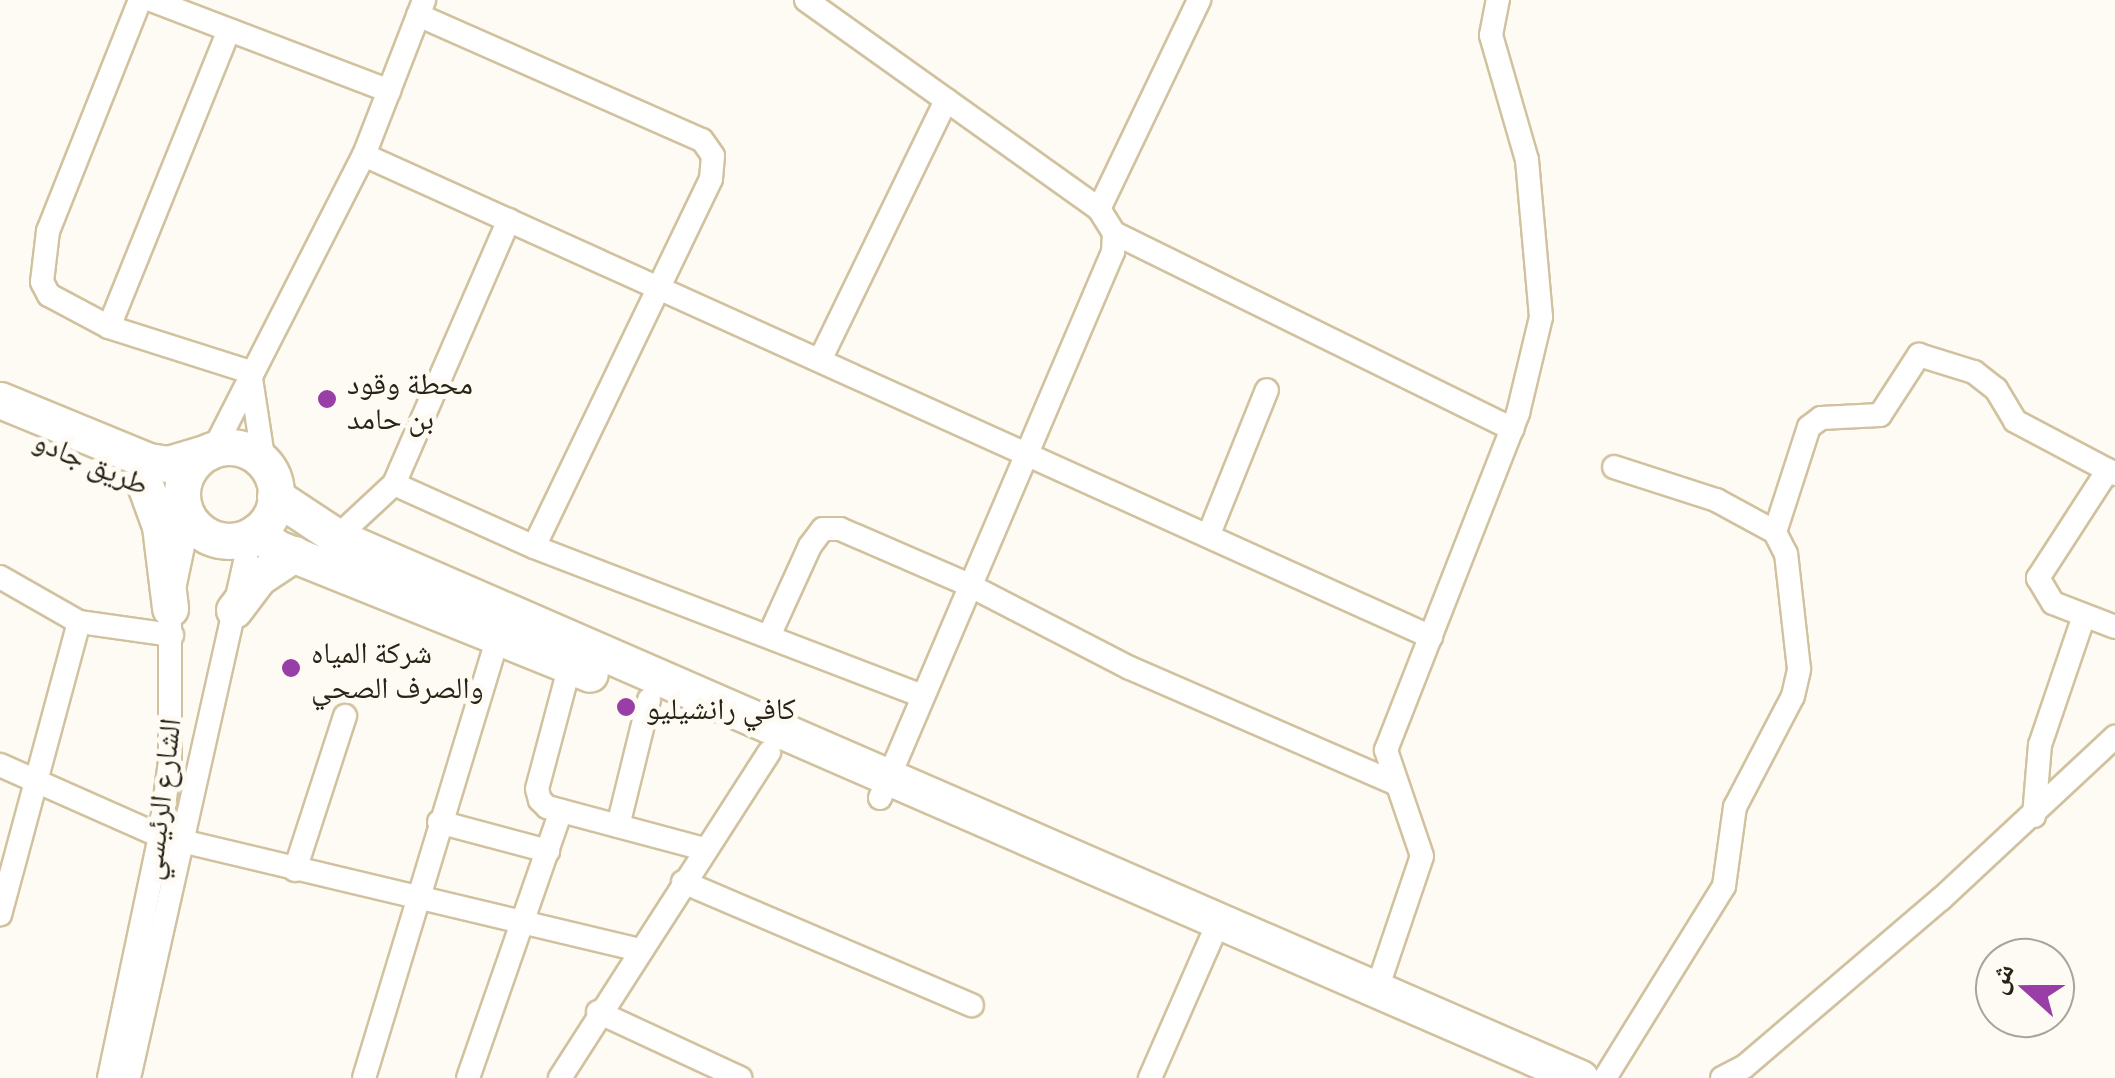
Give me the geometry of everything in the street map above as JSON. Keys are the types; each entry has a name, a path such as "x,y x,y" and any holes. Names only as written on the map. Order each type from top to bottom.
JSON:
{"highway":[{"name":"طريق جادو","path":"0,400 149,461 168,464 212,450"},
{"name":"طريق جادو","path":"0,421 144,482 186,510"},
{"path":"1524,1078 1211,939 884,788 337,537 270,480 247,451 212,450 189,469 186,510 216,539 254,533 294,554 499,635 769,752 884,788 1377,990 1580,1078"},
{"path":"254,533 270,480"},
{"path":"144,482 160,526 171,622"},
{"path":"234,610 259,577 294,554"}],"street":[{"path":"140,0 43,257 48,296 109,327 250,372"},
{"path":"151,0 389,91"},
{"path":"806,0 1099,208 1114,233 1512,429"},
{"path":"1099,208 1199,0"},
{"path":"1377,990 1422,856 1386,750 1512,429 1541,317 1527,160 1491,36 1498,0"},
{"path":"212,450 364,154 421,8 702,140 713,156 710,179 534,547"},
{"path":"109,327 229,30"},
{"path":"820,360 946,100"},
{"path":"364,154 1431,637"},
{"path":"337,537 394,484 509,220"},
{"path":"884,788 967,584 1113,252 1114,233"},
{"path":"1775,532 1808,427 1821,418 1890,408 1905,370 1920,355 1988,380 2014,421 2112,472 2038,578 2053,604 2083,619 2115,627"},
{"path":"250,372 270,480"},
{"path":"1208,534 1267,390"},
{"path":"1605,1078 1724,886 1743,786 1793,696 1800,643 1786,554 1775,532 1716,500 1614,466"},
{"path":"394,484 534,547 922,696"},
{"name":"الشارع الرئيسي","path":"129,1078 171,839 171,622 186,510"},
{"path":"769,636 823,529 840,529 967,584 1130,668 1395,783"},
{"name":"الشارع الرئيسي","path":"108,1078 254,533"},
{"path":"0,576 79,622 171,622"},
{"path":"2034,816 2040,745 2083,619"},
{"path":"0,915 79,622"},
{"path":"364,1078 499,635"},
{"path":"570,665 537,790 546,808 704,850"},
{"path":"618,826 649,700"},
{"path":"296,870 345,716"},
{"path":"1722,1078 1741,1073 2034,816 2115,737"},
{"path":"565,1076 598,1012 769,752"},
{"path":"0,766 171,839 638,950"},
{"path":"468,1078 561,811"},
{"path":"439,822 548,851"},
{"path":"683,882 972,1005"},
{"path":"1154,1077 1211,939"},
{"path":"598,1012 740,1078"}],"place":[{"name":"محطة وقود بن حامد","path":"327,399"},
{"name":"شركة المياه والصرف الصحي","path":"291,668"},
{"name":"كافي رانشيليو","path":"626,707"}]}
